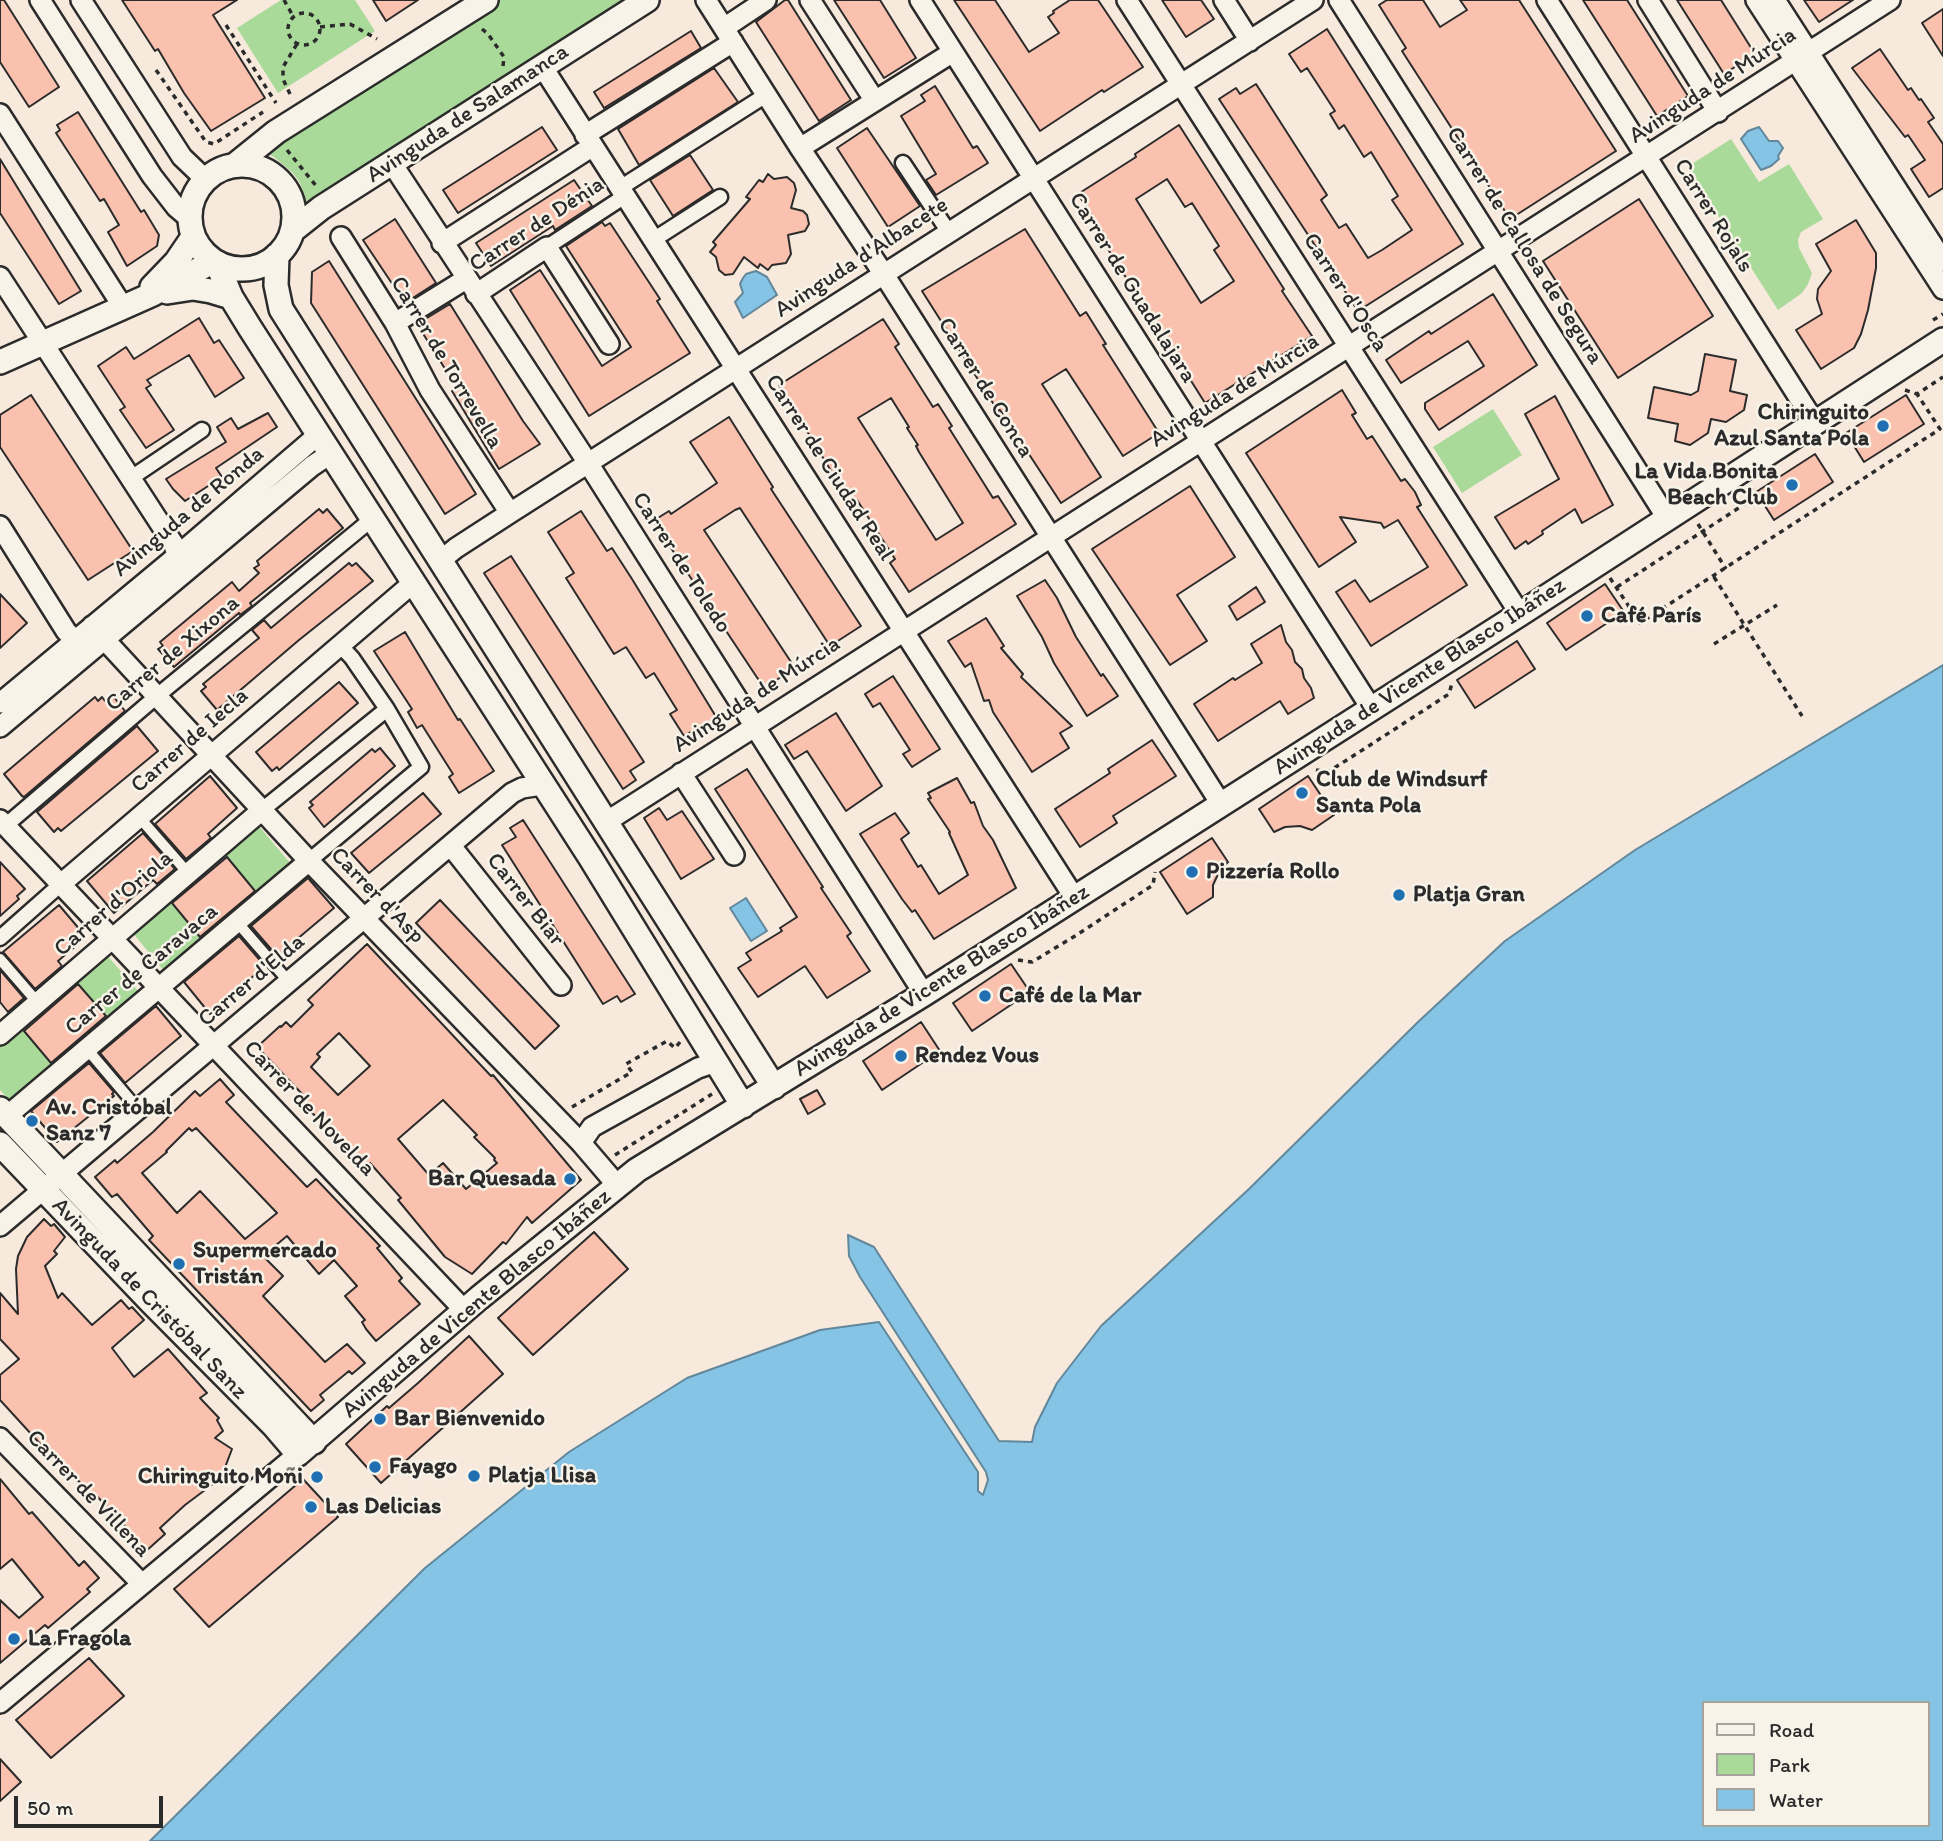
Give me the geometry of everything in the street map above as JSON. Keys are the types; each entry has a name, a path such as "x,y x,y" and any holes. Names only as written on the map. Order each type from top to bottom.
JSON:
{"street":[{"path":"40,0 152,176 191,227 201,250 215,262 232,297 324,445 568,825 743,1106"},
{"path":"81,0 182,157 205,179"},
{"path":"139,300 176,262 191,227 193,197 205,179 219,169 235,164 276,132 486,0"},
{"name":"Avinguda de Salamanca","path":"292,231 391,162 647,0"},
{"name":"Carrer de Conca","path":"706,0 1222,804"},
{"path":"442,243 589,141 729,35 765,0"},
{"path":"810,0 875,101"},
{"name":"Carrer de Guadalajara","path":"920,0 1371,708"},
{"name":"Carrer d'Osca","path":"1127,0 1520,614"},
{"path":"1224,0 1250,41"},
{"name":"Avinguda d'Albacete","path":"440,561 456,548 948,231 1313,0"},
{"name":"Carrer de Callosa de Segura","path":"1339,0 1667,518"},
{"name":"Carrer Rojals","path":"1547,0 1815,423"},
{"path":"1648,0 1718,112"},
{"path":"1756,0 1801,57 1943,261"},
{"path":"1775,0 1801,57 1943,289"},
{"name":"Avinguda de Múrcia","path":"606,822 1890,0"},
{"path":"800,148 953,52"},
{"name":"Carrer de Ciudad Real","path":"542,66 1074,897"},
{"name":"Carrer de Dénia","path":"395,323 547,247 622,192 766,95"},
{"path":"0,114 139,300"},
{"name":"Carrer de Toledo","path":"391,162 588,463 924,994"},
{"path":"903,163 948,231"},
{"path":"0,362 139,300 215,262 242,269 262,265 277,255 286,245 292,231 294,215 286,187 272,173 255,166 235,164"},
{"path":"653,240 720,197"},
{"name":"Carrer de Torrevella","path":"341,237 395,323 430,390 510,513"},
{"path":"547,247 609,344"},
{"path":"277,255 276,285 281,309 774,1087"},
{"path":"0,277 174,545 177,556"},
{"path":"139,300 193,288 232,297"},
{"name":"Avinguda de Vicente Blasco Ibáñez","path":"0,1703 306,1448 465,1311 637,1170 924,994 1520,614 1943,340"},
{"path":"324,445 352,424"},
{"path":"131,478 202,430"},
{"name":"Avinguda de Ronda","path":"0,727 177,556 324,445"},
{"name":"Avinguda de Ronda","path":"0,703 74,640 98,633 312,466 324,445"},
{"name":"Carrer de Xixona","path":"3,823 372,519"},
{"path":"3,538 74,640"},
{"path":"413,583 440,561"},
{"name":"Carrer de Iecla","path":"0,938 413,583"},
{"name":"Carrer d'Asp","path":"98,633 309,861 581,1143 617,1185"},
{"path":"309,861 421,767 387,709 340,644"},
{"path":"262,810 387,709"},
{"path":"681,773 734,855"},
{"name":"Carrer d'Elda","path":"0,1226 512,793 522,788 542,785"},
{"name":"Carrer d'Oriola","path":"0,1035 262,810"},
{"path":"568,825 582,829 606,822"},
{"name":"Carrer de Novelda","path":"3,823 465,1311"},
{"name":"Carrer Biar","path":"451,846 561,985"},
{"name":"Carrer de Caravaca","path":"4,1112 87,1049 309,861"},
{"path":"581,1143 592,1127 698,1068 710,1064 725,1074"},
{"name":"Avinguda de Cristóbal Sanz","path":"4,1112 306,1448"},
{"name":"Avinguda de Cristóbal Sanz","path":"0,1144 282,1435 306,1448"},
{"name":"Carrer de Villena","path":"0,1438 142,1584"}],"lane":[{"path":"139,817 187,872"},
{"path":"237,922 289,982"},
{"path":"0,959 38,1003"},
{"path":"87,1049 138,1109"}],"path":[{"path":"284,0 293,16"},
{"path":"301,12 310,13 317,19 320,27 319,35 313,42 305,45 297,44 288,34 287,28 293,16 301,12"},
{"path":"320,27 350,24 377,39"},
{"path":"226,26 276,103"},
{"path":"478,26 488,34 504,57 503,70"},
{"path":"290,94 283,67 297,44"},
{"path":"156,70 206,142 215,144 263,112"},
{"path":"1917,394 1943,377"},
{"path":"1610,577 1640,623 1714,577 1940,429 1917,394 1905,389"},
{"path":"1616,587 1751,500 1752,488"},
{"path":"1714,577 1802,716"},
{"path":"1714,644 1777,605"},
{"path":"1309,770 1328,772 1355,755 1449,694 1454,677"},
{"path":"1011,959 1032,962 1074,936 1153,885 1157,866"},
{"path":"568,1109 632,1072 626,1064 667,1041 676,1048 680,1042 677,1034"},
{"path":"601,1166 725,1074"}],"green space":[{"path":"281,0 355,0 375,31 278,93 237,28"},
{"path":"498,0 632,0 308,206 300,183 293,173 262,151"},
{"path":"1731,139 1759,182 1789,164 1823,219 1801,232 1798,240 1799,248 1812,273 1808,284 1802,293 1778,310 1687,167"},
{"path":"1493,409 1522,455 1462,493 1433,447"},
{"path":"258,825 291,864 257,892 224,854"},
{"path":"170,900 202,939 164,971 132,932"},
{"path":"106,954 139,992 108,1018 75,980"},
{"path":"21,1027 53,1065 10,1101 0,1090 0,1044"}],"water":[{"path":"1759,127 1769,141 1778,141 1783,148 1779,159 1761,170 1741,139 1748,131"},
{"path":"756,271 767,277 777,295 743,318 735,302 743,293 740,284 743,278"},
{"path":"1943,665 1943,1841 150,1841 425,1568 569,1452 687,1378 820,1330 879,1322 978,1472 978,1491 983,1495 988,1480 986,1472 860,1277 849,1256 848,1235 874,1247 999,1441 1032,1442 1035,1427 1057,1383 1101,1326 1249,1189 1418,1022 1505,941 1635,850"},
{"path":"746,898 767,931 751,941 730,908"}],"building":[{"path":"0,0 4,0 59,87 29,107 0,62"},
{"path":"122,0 237,0 213,15 265,98 211,131 158,49 155,51"},
{"path":"373,0 418,0 386,21"},
{"path":"788,0 851,100 819,121 756,22"},
{"path":"834,0 880,0 916,58 884,78"},
{"path":"954,0 995,0 1029,52 1059,33 1048,17 1053,11 1070,0 1098,0 1143,67 1104,92 1102,90 1040,131"},
{"path":"1162,0 1201,0 1214,19 1186,37"},
{"path":"1387,0 1423,0 1440,27 1467,10 1460,0 1519,0 1616,151 1510,219 1402,51 1406,48 1379,5"},
{"path":"1583,0 1627,0 1688,96 1657,116"},
{"path":"1677,0 1721,0 1755,54 1724,74"},
{"path":"1804,0 1853,0 1819,22"},
{"path":"1943,9 1943,56 1922,23"},
{"path":"1327,29 1463,244 1358,311 1219,99 1236,88 1240,94 1256,84 1327,195 1321,200 1339,228 1346,224 1368,258 1382,250 1412,230 1392,200 1398,196 1371,152 1364,157 1344,125 1339,129 1330,114 1335,111 1307,68 1301,72 1289,54"},
{"path":"691,31 701,48 604,108 594,92"},
{"path":"1880,49 1908,90 1911,88 1934,118 1928,122 1943,144 1943,188 1929,197 1911,169 1925,160 1908,135 1905,137 1852,68"},
{"path":"714,68 738,102 639,165 618,129"},
{"path":"935,86 973,148 977,146 988,163 936,195 926,180 936,174 901,116 925,101 921,95"},
{"path":"78,112 141,212 144,210 159,235 157,246 127,266 108,232 119,225 104,199 100,201 56,133 60,130 57,125"},
{"path":"1179,125 1312,336 1205,403 1106,246 1110,244 1078,194 1136,157 1135,154","holes":["1167,179 1185,207 1192,203 1219,246 1214,250 1234,281 1201,303 1136,199"]},
{"path":"542,127 557,150 458,213 443,190"},
{"path":"867,128 920,206 888,227 837,148"},
{"path":"690,155 713,190 673,216 650,180"},
{"path":"0,159 81,291 59,304 0,213"},
{"path":"768,174 774,179 787,177 794,183 796,190 791,208 803,211 809,224 805,231 788,235 791,254 786,263 772,265 768,270 760,264 758,268 744,257 733,274 725,275 719,270 716,257 710,252 716,245 713,242 750,199 746,197 759,180 763,182"},
{"path":"574,180 592,206 555,230 553,226 491,266 476,243"},
{"path":"1639,199 1713,316 1618,378 1543,261"},
{"path":"395,219 436,283 405,303 363,240"},
{"path":"1856,220 1876,253 1868,310 1854,348 1821,369 1796,330 1822,314 1817,299 1818,289 1831,271 1816,244"},
{"path":"602,222 605,226 610,223 660,299 657,301 690,353 589,416 510,290 540,270 602,366 631,347 566,246"},
{"path":"1025,229 1080,316 1086,312 1106,344 1103,345 1159,433 1123,456 1066,369 1042,384 1101,477 1061,503 1000,410 998,411 922,291"},
{"path":"329,261 476,494 445,514 311,303 312,272"},
{"path":"1493,294 1537,365 1439,430 1425,409 1425,403 1484,366 1468,341 1401,383 1386,360 1429,331 1431,334"},
{"path":"450,304 540,444 499,469 452,391 457,388 417,324"},
{"path":"199,318 214,343 219,340 244,378 215,397 189,355 147,380 151,385 146,388 174,430 146,448 120,410 125,407 98,366 126,347 134,359"},
{"path":"883,319 899,344 895,347 933,407 938,404 952,426 949,428 993,498 998,496 1016,524 909,592 890,563 895,559 857,500 851,504 779,385","holes":["891,398 909,427 907,428 918,445 916,446 919,452 963,523 936,540 858,418"]},
{"path":"1705,354 1736,360 1730,391 1747,395 1744,410 1726,422 1711,419 1708,433 1690,445 1675,441 1678,424 1648,418 1654,387 1691,395 1698,391"},
{"path":"1342,390 1356,413 1352,415 1367,439 1372,436 1401,481 1405,479 1415,492 1421,505 1417,507 1467,585 1371,646 1336,592 1355,580 1370,602 1428,567 1398,520 1384,528 1381,523 1340,517 1356,542 1319,567 1246,453"},
{"path":"31,395 133,551 88,580 0,447 0,415"},
{"path":"1906,395 1924,424 1864,462 1846,433"},
{"path":"1555,396 1613,505 1582,523 1575,509 1528,544 1526,541 1515,549 1495,517 1559,479 1525,414"},
{"path":"268,413 277,427 216,468 222,477 185,501 173,489 166,479 226,442 217,427 231,418 238,429"},
{"path":"729,417 773,487 771,489 861,626 830,646 740,508 735,510 704,530 795,668 764,688 653,521 669,511 671,514 717,483 690,442"},
{"path":"1815,454 1833,482 1774,520 1756,492"},
{"path":"1190,486 1235,557 1177,595 1207,641 1170,665 1092,549"},
{"path":"319,509 323,513 327,509 343,528 250,603 252,606 240,615 239,613 174,667 158,649 163,646 160,642 232,582 239,591 259,573 254,568 259,565 257,561"},
{"path":"581,511 607,551 612,548 718,720 701,731 699,727 684,736 670,714 677,710 654,673 646,678 626,647 614,654 566,578 574,573 548,532"},
{"path":"511,556 644,762 630,771 636,780 623,789 484,573"},
{"path":"349,563 352,566 356,563 373,581 217,710 201,691 206,687 203,684 259,638 252,630 264,620 271,628"},
{"path":"1045,580 1076,637 1101,676 1103,674 1118,696 1087,716 1017,596"},
{"path":"1605,584 1624,612 1566,650 1547,623"},
{"path":"1256,587 1265,602 1237,620 1229,606"},
{"path":"0,594 27,623 0,648"},
{"path":"986,618 1004,646 1001,648 1023,674 1021,677 1072,726 1060,733 1069,748 1032,772 993,712 989,700 984,701 971,663 965,667 948,641"},
{"path":"1281,625 1295,662 1302,669 1314,698 1288,714 1280,701 1218,741 1194,704 1233,678 1235,680 1262,663 1251,644"},
{"path":"405,632 458,720 460,719 494,771 459,793 449,777 453,774 422,725 417,728 408,712 412,709 374,651"},
{"path":"1517,641 1535,669 1475,708 1457,680"},
{"path":"893,676 940,749 912,767 903,754 910,750 880,703 873,707 865,694"},
{"path":"339,682 358,703 279,770 277,767 272,771 256,752"},
{"path":"113,696 125,711 22,796 4,774 95,697 98,701 102,697 105,701"},
{"path":"836,713 882,786 846,811 807,751 794,759 785,745"},
{"path":"137,726 158,751 61,831 58,828 54,832 37,812"},
{"path":"1152,740 1176,776 1113,816 1117,823 1080,847 1055,809 1110,773 1108,769"},
{"path":"380,748 395,766 324,827 309,808 313,805 310,802 372,749 375,752"},
{"path":"747,769 823,887 821,888 851,933 847,936 870,971 827,998 805,966 758,997 738,968 751,960 746,953 782,931 780,928 797,917 715,789"},
{"path":"210,776 237,808 208,834 211,838 186,859 155,824"},
{"name":"Club de Windsurf Santa Pola","path":"1308,776 1334,815 1312,830 1300,826 1285,827 1274,832 1259,809"},
{"path":"957,778 971,803 974,802 983,826 993,840 1016,888 934,939 915,910 912,912 902,899 860,834 895,813 909,833 901,839 939,894 968,875 950,832 928,799 931,798 928,793"},
{"path":"423,793 441,814 369,873 351,853"},
{"path":"659,808 667,820 682,811 714,859 681,879 644,818"},
{"path":"523,820 635,994 621,1002 617,996 603,1004 502,845 516,837 510,828"},
{"path":"143,833 175,869 157,884 153,880 114,913 87,881"},
{"path":"1212,838 1228,862 1220,870 1213,885 1213,897 1187,914 1160,872"},
{"path":"227,857 255,891 200,937 172,903"},
{"path":"0,862 25,889 17,896 19,899 0,916"},
{"path":"308,878 334,908 277,956 251,926"},
{"path":"440,900 559,1026 535,1049 416,923"},
{"path":"59,905 86,937 58,961 62,966 35,989 3,952"},
{"path":"239,936 265,966 210,1014 184,982"},
{"path":"367,944 491,1076 493,1075 581,1180 532,1223 527,1217 506,1244 503,1242 472,1274 445,1257 398,1200 401,1198 370,1163 364,1168 301,1101 305,1097 257,1047 286,1022 291,1027 313,1005 308,1000","holes":["339,1033 370,1066 338,1095 311,1067 320,1057 317,1054","443,1100 477,1135 474,1137 497,1163 466,1189 443,1163 429,1175 398,1139"]},
{"path":"1011,964 1030,992 972,1031 953,1003"},
{"path":"0,970 24,998 8,1012 0,1002"},
{"path":"78,984 106,1016 51,1063 24,1031"},
{"path":"156,1006 181,1036 125,1083 100,1053"},
{"path":"921,1022 940,1051 882,1090 863,1061"},
{"path":"89,1063 114,1092 114,1096 57,1142 31,1111"},
{"path":"220,1079 234,1095 226,1102 307,1187 316,1179 380,1246 377,1248 402,1278 399,1281 420,1304 376,1341 362,1322 365,1320 345,1296 357,1286 334,1260 319,1274 287,1236 263,1256 283,1276 263,1296 325,1362 347,1344 365,1363 352,1374 349,1371 320,1395 324,1400 311,1411 149,1240 153,1236 117,1194 112,1197 95,1177 115,1160 117,1163 195,1091 200,1096","holes":["189,1128 192,1131 196,1128 277,1213 245,1239 200,1191 177,1213 142,1173 167,1152"]},
{"path":"817,1090 825,1104 808,1114 800,1099"},
{"path":"44,1219 51,1226 54,1224 65,1237 54,1251 57,1254 45,1266 58,1298 62,1293 92,1325 121,1300 129,1309 132,1307 144,1320 112,1348 134,1377 168,1349 207,1393 200,1398 219,1418 217,1420 223,1431 215,1438 232,1449 221,1478 160,1528 165,1534 145,1552 93,1492 90,1494 67,1468 64,1470 0,1400 0,1375 19,1359 0,1339 0,1293 18,1314 18,1256 27,1237"},
{"path":"594,1232 628,1269 533,1355 498,1318"},
{"path":"469,1336 503,1374 381,1483 346,1444"},
{"path":"0,1479 79,1566 84,1561 99,1578 87,1589 90,1592 48,1628 45,1625 0,1663 0,1600 19,1618 43,1597 12,1559 0,1569"},
{"path":"303,1479 338,1517 209,1627 174,1589"},
{"path":"89,1658 124,1696 51,1758 16,1720"},
{"path":"0,1759 21,1782 0,1801"}],"place":[{"name":"Chiringuito Azul Santa Pola","path":"1883,426"},
{"name":"La Vida Bonita Beach Club","path":"1792,485"},
{"name":"Café París","path":"1587,616"},
{"name":"Club de Windsurf Santa Pola","path":"1302,793"},
{"name":"Pizzería Rollo","path":"1192,872"},
{"name":"Platja Gran","path":"1399,895"},
{"name":"Café de la Mar","path":"985,996"},
{"name":"Rendez Vous","path":"901,1056"},
{"name":"Av. Cristóbal Sanz 7","path":"32,1121"},
{"name":"Bar Quesada","path":"570,1179"},
{"name":"Supermercado Tristán","path":"179,1264"},
{"name":"Bar Bienvenido","path":"380,1419"},
{"name":"Fayago","path":"375,1467"},
{"name":"Platja Llisa","path":"474,1476"},
{"name":"Chiringuito Moñi","path":"317,1477"},
{"name":"Las Delicias","path":"311,1507"},
{"name":"La Fragola","path":"14,1639"}]}
